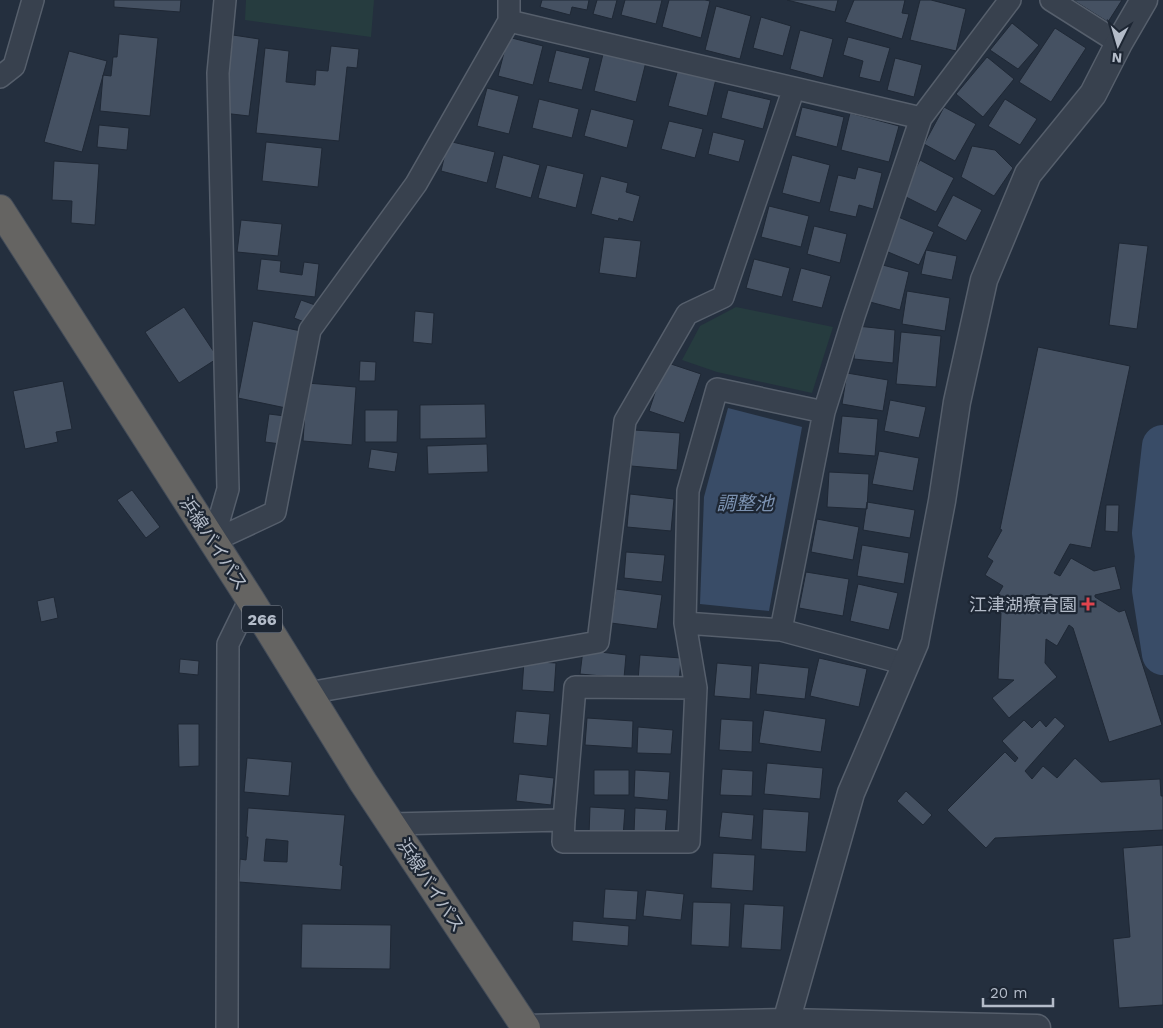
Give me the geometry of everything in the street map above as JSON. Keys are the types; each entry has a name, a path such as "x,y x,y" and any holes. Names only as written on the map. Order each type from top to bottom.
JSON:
{"highway":[{"name":"浜線バイパス","path":"0,209 250,600 363,782 526,1028"}],"street":[{"path":"0,77 14,66 34,0"},
{"path":"212,541 228,489 218,73 225,0"},
{"path":"212,541 274,512 310,330 416,184 508,21 509,0"},
{"path":"781,630 824,412 854,316 922,118 1010,0"},
{"path":"1051,0 1119,43"},
{"path":"786,1022 851,794 915,643 942,502 957,402 984,280 1028,174 1093,94 1144,0"},
{"path":"508,21 922,118"},
{"path":"308,693 598,642 625,421 687,314 723,297 794,88"},
{"path":"696,688 575,686 563,842 689,842 696,688 685,624 688,491 717,389 824,412"},
{"path":"227,1028 228,644 250,600"},
{"path":"685,624 781,630 906,664"},
{"path":"391,824 564,820"},
{"path":"526,1028 786,1022 1037,1028"}],"green space":[{"path":"246,0 374,0 371,37 245,20"},
{"path":"736,307 833,327 812,393 717,372 682,360 700,326"}],"water":[{"name":"調整池","path":"728,408 802,427 769,611 700,604 704,497"}],"building":[{"path":"114,0 181,0 180,12 114,7"},
{"path":"542,0 589,0 587,10 572,7 570,15 540,7"},
{"path":"597,0 617,0 612,19 593,14"},
{"path":"625,0 662,0 656,24 621,15"},
{"path":"669,0 710,1 701,38 662,27"},
{"path":"787,0 838,0 835,12"},
{"path":"854,0 905,0 902,13 909,14 902,39 845,22"},
{"path":"920,0 931,0 966,9 956,51 910,40"},
{"path":"1073,0 1122,0 1108,22"},
{"path":"716,6 751,16 740,59 705,50"},
{"path":"761,17 791,26 783,56 753,48"},
{"path":"1012,23 1039,45 1018,69 990,50"},
{"path":"1055,28 1086,48 1051,102 1019,82"},
{"path":"800,30 833,39 823,78 790,69"},
{"path":"119,34 158,38 150,116 100,111 103,75 111,76 113,57 117,57"},
{"path":"233,35 259,39 249,116 223,113"},
{"path":"508,37 543,46 533,85 498,76"},
{"path":"848,37 890,48 880,82 859,77 863,61 843,55"},
{"path":"331,46 359,49 357,68 347,67 339,141 256,133 265,48 289,51 286,82 315,85 316,70 328,71"},
{"path":"556,50 590,58 582,90 548,82"},
{"path":"604,50 646,62 636,102 594,91"},
{"path":"69,51 107,61 82,152 44,142"},
{"path":"987,57 1014,79 983,117 956,94"},
{"path":"895,58 922,65 914,97 887,90"},
{"path":"678,69 716,79 707,116 668,106"},
{"path":"487,88 519,96 509,134 477,126"},
{"path":"728,90 771,100 763,129 721,118"},
{"path":"539,99 579,109 572,138 532,128"},
{"path":"1005,99 1037,119 1020,145 988,126"},
{"path":"802,107 844,117 837,147 795,136"},
{"path":"944,107 976,124 955,161 924,144"},
{"path":"591,109 634,120 627,148 584,136"},
{"path":"850,113 899,126 889,162 841,150"},
{"path":"669,121 703,129 695,158 661,149"},
{"path":"99,125 129,128 127,150 97,147"},
{"path":"713,132 745,140 739,162 708,154"},
{"path":"448,141 495,152 487,183 441,171"},
{"path":"266,142 322,148 318,187 262,181"},
{"path":"972,146 995,150 1013,168 994,196 961,177"},
{"path":"503,155 540,165 531,198 495,188"},
{"path":"792,155 830,165 820,203 782,193"},
{"path":"920,160 954,178 936,212 902,195"},
{"path":"54,161 99,164 95,225 71,223 72,201 52,200"},
{"path":"547,165 584,174 576,208 538,198"},
{"path":"858,167 882,173 873,209 859,205 856,217 829,211 838,175 855,179"},
{"path":"601,176 628,183 626,192 640,196 633,222 619,218 618,221 591,214"},
{"path":"953,195 982,210 966,241 937,226"},
{"path":"769,206 809,216 801,247 761,237"},
{"path":"896,216 934,232 919,265 881,249"},
{"path":"241,220 282,224 278,256 237,252"},
{"path":"814,226 847,234 840,263 807,254"},
{"path":"604,237 641,241 636,278 599,273"},
{"path":"1119,243 1148,246 1137,329 1109,325"},
{"path":"926,250 957,256 952,280 921,274"},
{"path":"261,259 281,261 280,272 302,275 304,262 319,264 315,297 257,290"},
{"path":"754,259 790,268 782,297 746,288"},
{"path":"879,264 909,272 900,310 870,302"},
{"path":"801,268 831,276 822,308 792,301"},
{"path":"907,291 950,298 945,331 902,324"},
{"path":"301,300 315,305 307,323 294,318"},
{"path":"184,307 218,358 179,383 145,332"},
{"path":"415,311 434,313 432,344 413,342"},
{"path":"253,321 301,331 286,408 238,398"},
{"path":"857,326 895,330 893,363 854,359"},
{"path":"901,332 941,336 936,387 896,384"},
{"path":"1038,347 1130,366 1091,548 1070,544 1054,573 1060,576 1071,558 1094,571 1115,566 1121,589 1095,595 1095,597 1119,612 1125,610 1162,725 1109,742 1073,628 1069,625 1057,646 1046,639 1045,663 1057,677 1009,718 992,698 1014,680 998,679 1001,613 991,607 1003,586 985,575 993,561 987,557 1002,530 1000,529"},
{"path":"360,361 376,362 375,381 359,381"},
{"path":"665,362 701,374 684,423 649,411"},
{"path":"847,373 888,380 883,411 842,404"},
{"path":"63,381 72,429 56,432 58,442 25,449 13,391"},
{"path":"307,383 356,387 352,445 303,441"},
{"path":"890,400 926,407 919,438 884,431"},
{"path":"485,404 486,438 420,439 420,405"},
{"path":"365,410 398,410 397,442 365,442"},
{"path":"269,414 285,416 281,444 265,442"},
{"path":"842,416 878,419 875,456 838,453"},
{"path":"634,430 680,433 677,470 631,466"},
{"path":"487,444 488,472 428,474 427,446"},
{"path":"371,449 398,453 395,472 368,468"},
{"path":"879,451 919,458 913,491 872,484"},
{"path":"829,472 869,474 867,509 827,507"},
{"path":"132,490 160,527 146,538 117,500"},
{"path":"630,494 674,499 671,531 627,527"},
{"path":"867,502 915,510 910,538 863,530"},
{"path":"1106,505 1119,505 1118,532 1105,531"},
{"path":"817,519 859,527 853,560 811,552"},
{"path":"862,545 909,553 904,584 857,576"},
{"path":"626,552 665,555 662,582 624,578"},
{"path":"806,572 849,579 843,616 799,608"},
{"path":"858,584 898,593 889,630 850,621"},
{"path":"616,589 662,595 657,629 611,623"},
{"path":"54,597 58,618 41,622 37,601"},
{"path":"583,650 626,655 624,678 580,674"},
{"path":"640,655 681,658 679,684 638,681"},
{"path":"819,658 867,669 859,707 810,696"},
{"path":"180,659 199,661 198,675 179,673"},
{"path":"524,661 556,663 554,692 522,690"},
{"path":"717,663 752,666 750,699 714,696"},
{"path":"759,663 809,668 805,699 756,694"},
{"path":"764,710 826,719 821,752 759,743"},
{"path":"516,711 550,714 547,746 513,743"},
{"path":"1055,717 1065,726 1025,771 1032,779 1043,766 1057,778 1075,758 1101,782 1160,779 1161,796 1163,796 1163,830 995,838 986,848 947,810 1005,752 1015,762 1018,758 1002,741 1024,720 1032,728 1040,720 1046,727"},
{"path":"587,718 633,721 632,748 585,745"},
{"path":"721,719 753,721 752,752 719,750"},
{"path":"178,724 199,724 199,766 179,767"},
{"path":"638,727 673,730 671,754 637,753"},
{"path":"247,758 292,762 289,796 244,792"},
{"path":"767,763 823,768 820,799 764,794"},
{"path":"722,769 753,771 752,796 720,795"},
{"path":"594,770 629,770 629,795 594,795"},
{"path":"635,770 670,772 668,800 634,797"},
{"path":"519,774 554,778 551,805 516,801"},
{"path":"906,791 932,815 923,825 897,801"},
{"path":"590,807 625,809 623,837 589,835"},
{"path":"248,808 345,815 340,865 343,866 341,890 239,882 240,859 246,860 248,837 246,837","holes":["266,839 288,841 287,862 264,861"]},
{"path":"635,808 667,810 665,835 634,833"},
{"path":"763,809 809,812 806,852 761,849"},
{"path":"722,812 754,815 752,840 719,837"},
{"path":"1163,845 1163,1005 1119,1008 1113,939 1130,937 1123,848"},
{"path":"713,853 755,855 753,891 711,888"},
{"path":"605,889 638,891 636,920 603,918"},
{"path":"646,890 684,894 681,920 643,916"},
{"path":"693,902 731,903 729,947 691,945"},
{"path":"744,904 784,906 781,950 741,948"},
{"path":"573,921 629,926 628,946 572,941"},
{"path":"302,924 391,925 390,969 301,968"}],"waterway":[{"path":"1163,446 1153,533 1156,556 1153,590 1163,654"}],"place":[{"name":"江津湖療育園","path":"1088,604"}]}
